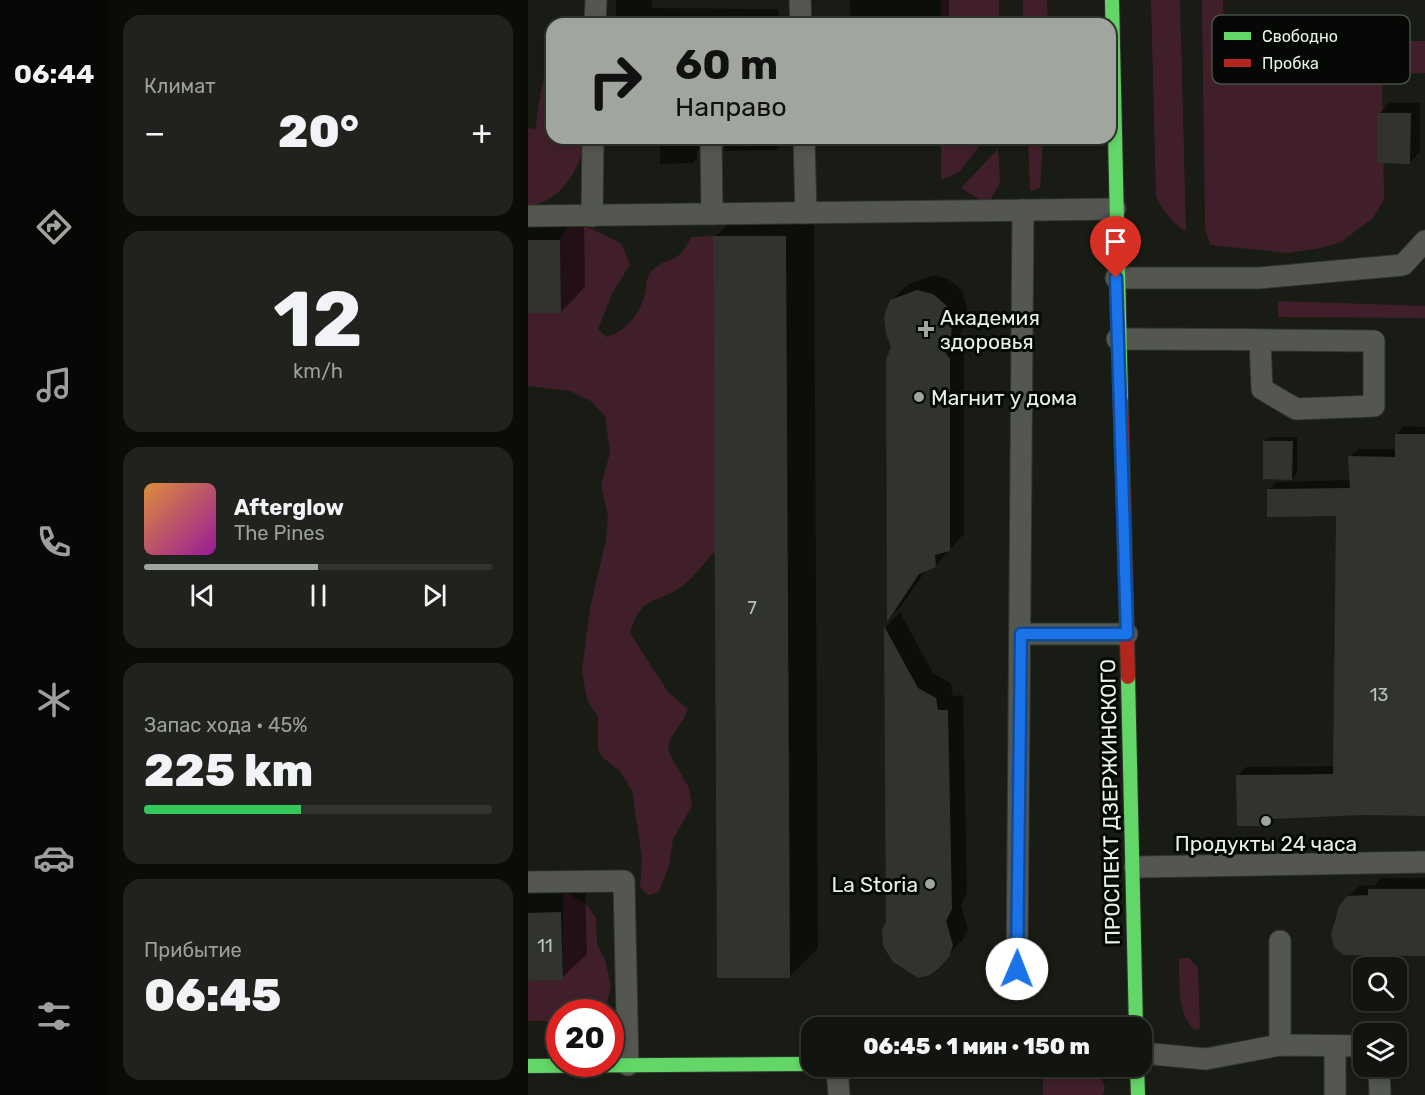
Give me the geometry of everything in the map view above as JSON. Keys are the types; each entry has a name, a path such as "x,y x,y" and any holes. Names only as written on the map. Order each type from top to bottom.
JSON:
{"main road":[{"name":"ПРОСПЕКТ ДЗЕРЖИНСКОГО","path":"1112,0 1112,18"},
{"name":"ПРОСПЕКТ ДЗЕРЖИНСКОГО","path":"1114,144 1117,339 1135,867 1136,1017"},
{"path":"528,1066 801,1064"},
{"path":"1137,1077 1138,1095"}],"lane":[{"path":"595,18 596,0"},
{"path":"800,0 801,18"},
{"path":"592,216 593,144"},
{"path":"711,144 712,214"},
{"path":"804,144 806,213"},
{"path":"528,216 1115,209"},
{"path":"1017,969 1023,210"},
{"path":"1116,278 1259,278 1403,265 1425,241"},
{"path":"1117,339 1260,340 1374,341 1374,406 1296,410 1262,389 1260,340"},
{"path":"1021,634 1127,634"},
{"path":"1135,867 1425,862"},
{"path":"528,882 624,881 628,1065"},
{"path":"1280,941 1280,1046"},
{"path":"1152,1054 1206,1059 1280,1046 1353,1046"},
{"path":"1335,1046 1335,1095"},
{"path":"838,1077 839,1095"},
{"path":"1379,1077 1380,1095"}],"shaded area":[{"path":"941,0 999,0 999,18 941,18"},
{"path":"1023,0 1047,0 1048,18 1023,18"},
{"path":"1151,0 1180,0 1186,231 1168,216 1156,196"},
{"path":"1202,0 1223,0 1223,15 1212,15 1212,84 1382,84 1384,200 1373,218 1341,242 1321,248 1288,253 1210,245 1205,228"},
{"path":"1410,41 1425,41 1425,73 1410,73"},
{"path":"546,62 546,144 586,144 574,172 560,191 540,203 528,206 528,128 536,129"},
{"path":"941,144 981,144 959,172 941,180"},
{"path":"1028,144 1043,144 1040,188 1030,191"},
{"path":"998,149 1000,182 991,199 984,202 961,188"},
{"path":"579,223 621,243 630,264 612,294 598,329 606,337 620,331 636,315 651,272 662,263 682,253 691,237 713,236 715,551 681,587 646,604 638,614 630,633 668,692 688,709 670,739 668,751 689,788 692,806 673,839 669,865 659,892 648,895 640,888 642,857 632,791 620,771 602,757 598,749 598,717 587,700 582,671 590,608 606,540 608,516 601,485 610,453 605,416 591,401 570,391 528,386 528,313 561,313 560,240 568,226"},
{"path":"1278,301 1425,306 1425,318 1278,317"},
{"path":"563,891 586,904 596,918 597,944 605,960 611,986 608,999 546,999 546,1021 528,1021 528,981 563,979"},
{"path":"1179,958 1189,958 1198,968 1200,1028 1194,1030 1184,1014 1182,1005 1179,987"},
{"path":"1043,1078 1101,1079 1105,1087 1103,1095 1043,1095"}],"building":[{"path":"1377,113 1411,113 1410,164 1377,163"},
{"path":"713,236 786,236 790,978 717,978"},
{"path":"528,240 560,240 561,313 528,313"},
{"path":"917,290 933,294 947,306 952,323 951,339 944,351 950,359 950,551 935,555 936,567 919,574 887,622 886,360 891,347 886,334 884,316 890,300"},
{"path":"1395,434 1425,434 1425,816 1363,815 1271,819 1271,826 1237,826 1236,775 1333,774 1336,516 1267,517 1267,489 1350,488 1348,456 1395,457"},
{"path":"1263,441 1293,441 1292,480 1263,479"},
{"path":"884,626 918,688 936,698 938,710 948,710 952,909 946,921 953,945 949,957 939,968 930,975 918,978 893,962 883,946 882,930 886,921"},
{"path":"1368,889 1425,889 1425,956 1344,955 1334,947 1331,934 1339,906 1347,896 1368,895"},
{"path":"561,912 563,980 528,981 528,913"}],"traffic: fast":[{"path":"1112,0 1112,18"},
{"path":"1115,144 1121,401"},
{"path":"1128,677 1136,1017"},
{"path":"528,1066 801,1064"},
{"path":"1137,1077 1138,1095"}],"traffic: jam":[{"path":"1121,401 1128,677"}],"place":[{"name":"Академия здоровья","path":"926,329"},
{"name":"Магнит у дома","path":"919,397"},
{"name":"Продукты 24 часа","path":"1266,821"},
{"name":"La Storia","path":"930,884"}],"route":[{"path":"1017,969 1021,634 1127,634 1116,278"}]}
